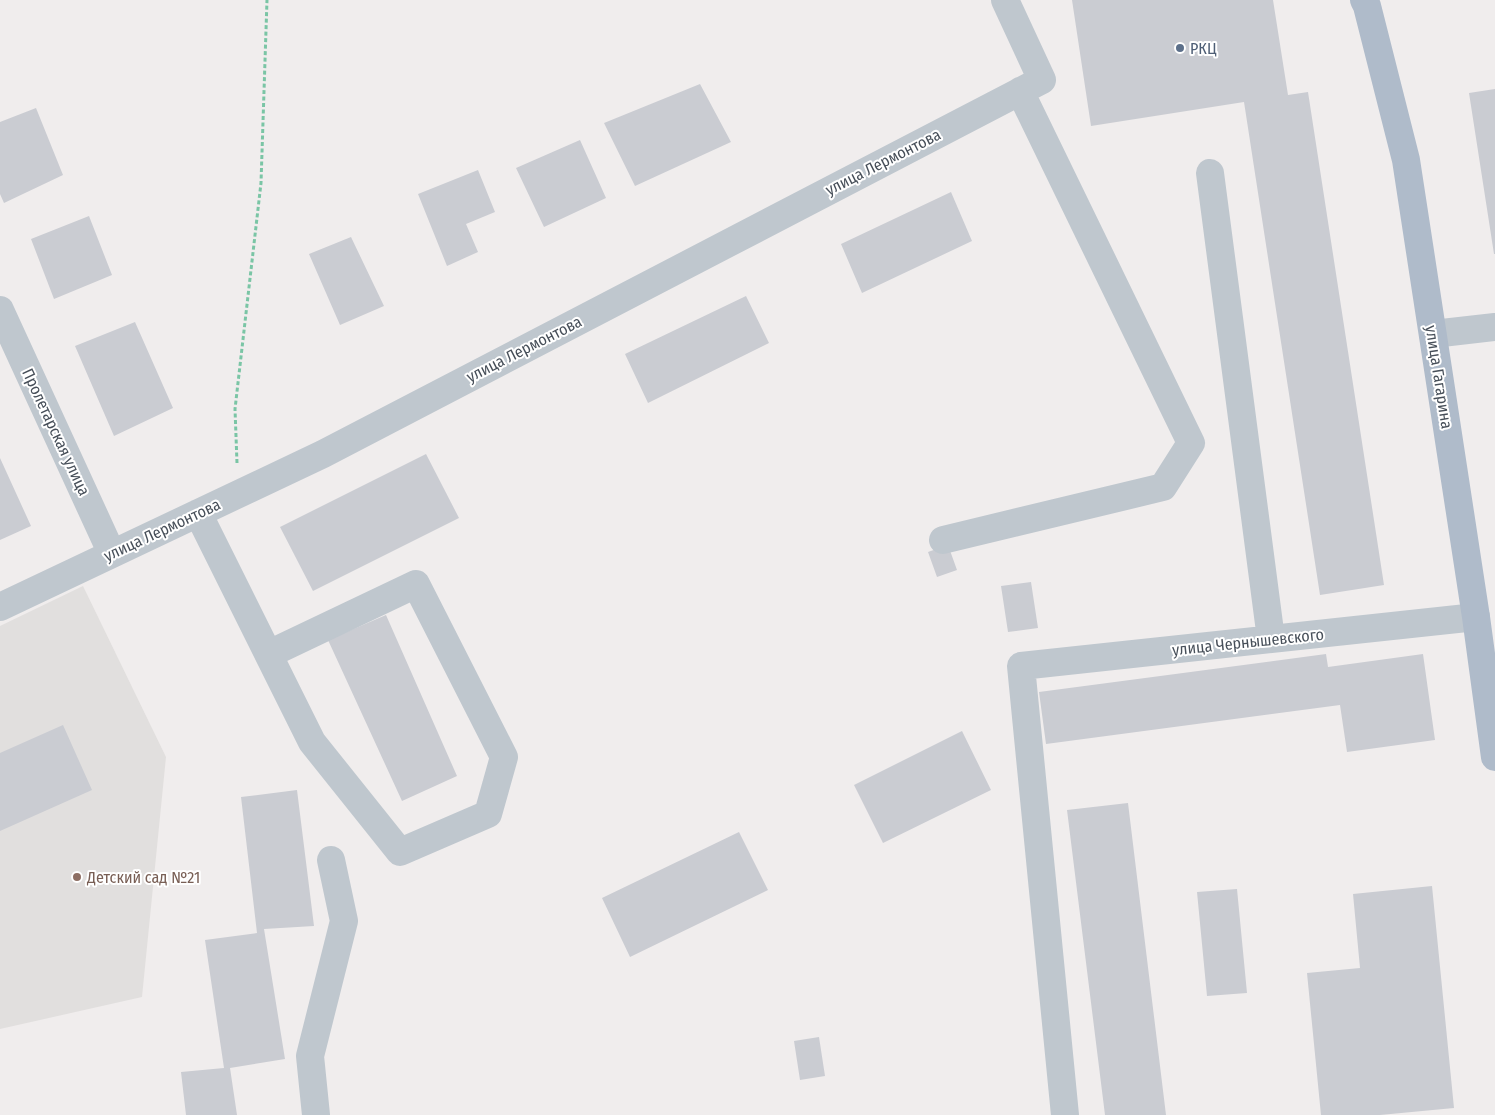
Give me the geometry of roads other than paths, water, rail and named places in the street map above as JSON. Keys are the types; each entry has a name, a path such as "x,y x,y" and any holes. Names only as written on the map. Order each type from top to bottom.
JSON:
{"main road":[{"name":"улица Гагарина","path":"1364,0 1406,160 1476,617 1495,757"}],"street":[{"path":"943,540 1163,487 1191,444 1031,85 1005,0"},
{"name":"улица Лермонтова","path":"0,607 323,454 1031,85"},
{"path":"1210,173 1271,639"},
{"name":"Пролетарская улица","path":"0,310 112,554"},
{"path":"1432,334 1495,327"},
{"path":"198,513 312,742 400,852 488,814 504,757 416,584 269,654"},
{"name":"улица Чернышевского","path":"1065,1115 1021,666 1476,617"},
{"path":"316,1115 310,1056 344,920 331,860"}],"place":[{"name":"РКЦ","path":"1180,48"},
{"name":"Детский сад №21","path":"77,877"}]}
